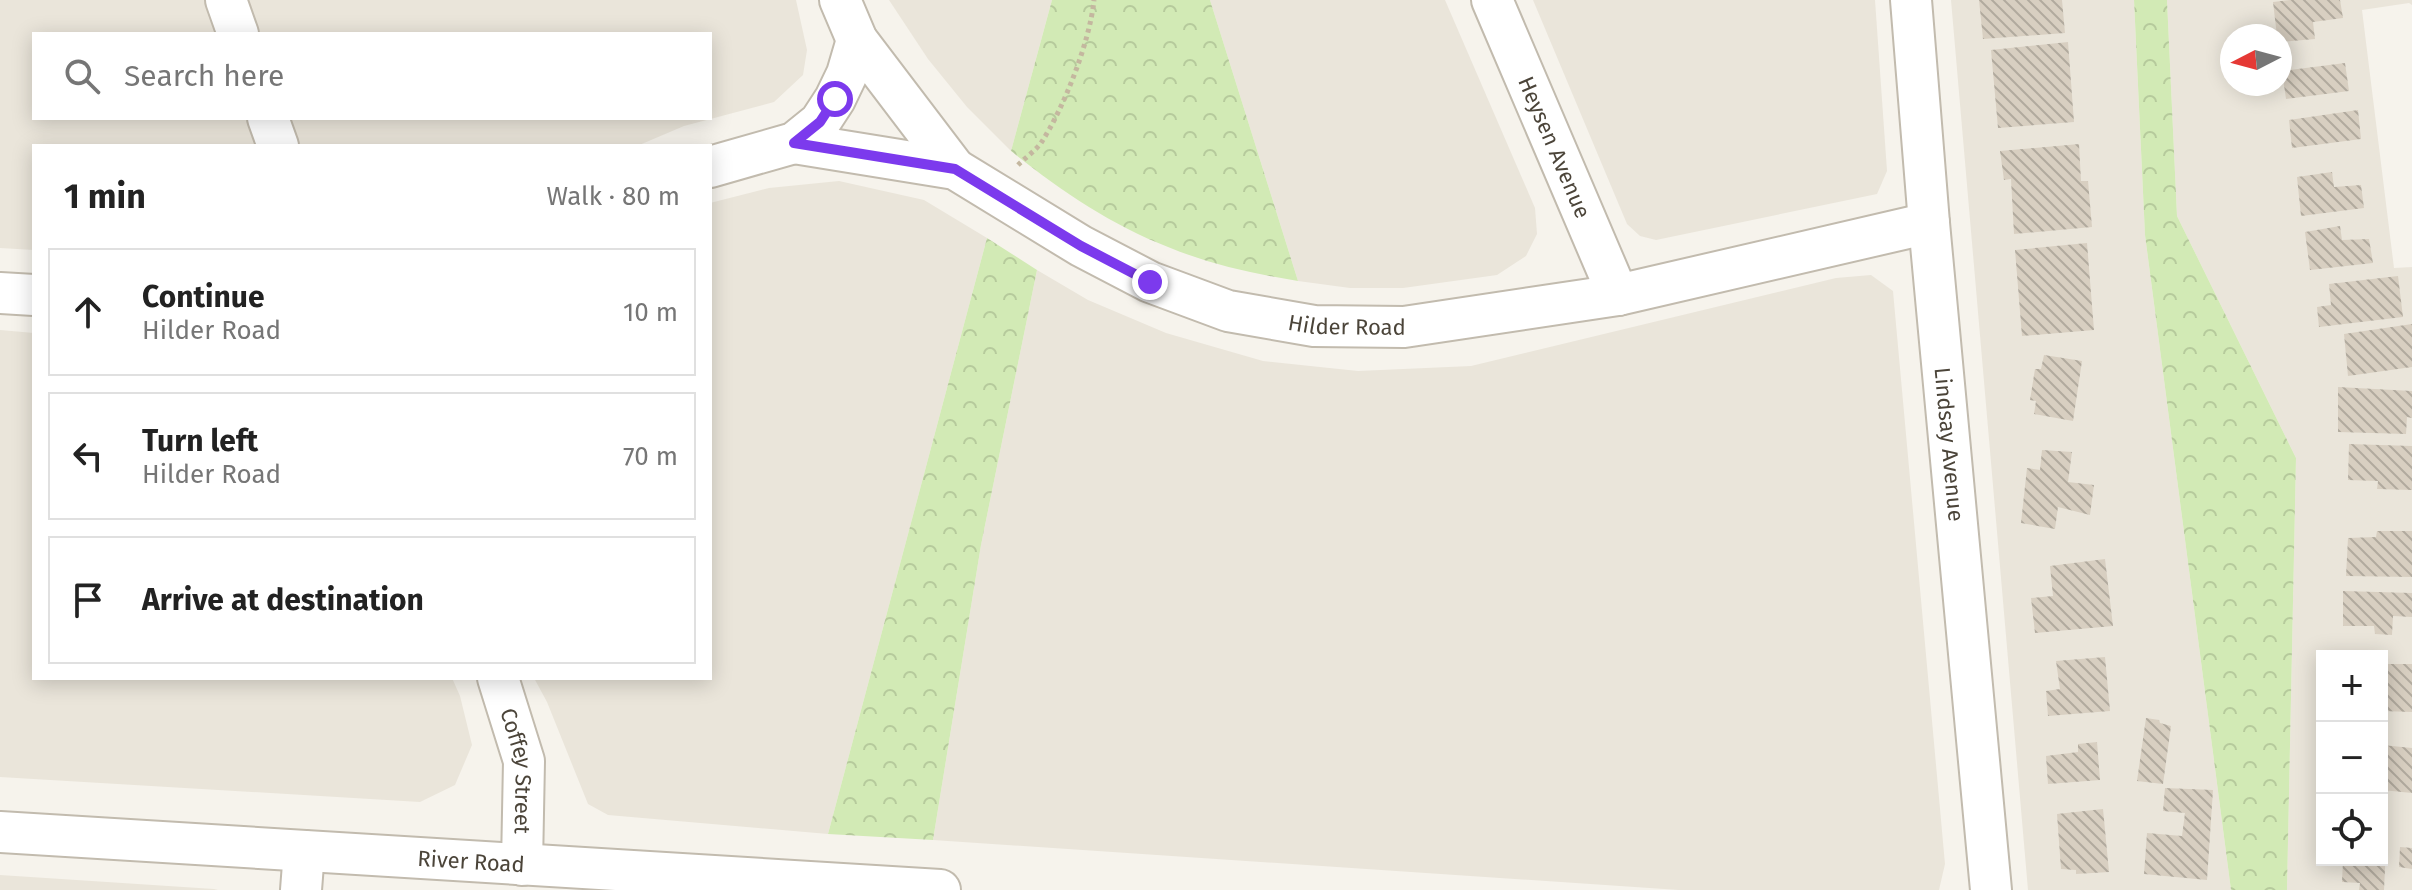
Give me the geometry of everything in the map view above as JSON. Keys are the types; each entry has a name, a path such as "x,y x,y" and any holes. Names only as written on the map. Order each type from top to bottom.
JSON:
{"street":[{"path":"226,0 237,32"},
{"path":"840,0 857,40 955,169"},
{"name":"Heysen Avenue","path":"1492,0 1618,295"},
{"name":"Lindsay Avenue","path":"1911,0 1991,890"},
{"name":"Hilder Road","path":"712,166 794,143 820,122 847,74 857,40"},
{"path":"269,120 277,144"},
{"name":"Hilder Road","path":"794,143 955,169 1081,246 1150,282 1228,311 1314,326 1404,327 1618,295 1929,223"},
{"path":"0,293 32,295"},
{"name":"Coffey Street","path":"499,680 524,761 522,865"},
{"name":"River Road","path":"0,832 303,871 522,865 940,890"}],"path":[{"path":"990,190 1040,145 1068,90 1092,24 1094,0"}],"shaded area":[{"path":"0,0 796,0 807,50 803,75 774,102 712,119 712,32 32,32 32,120 706,120 642,144 32,144 32,250 0,248"},
{"path":"889,0 1052,0 1011,151 967,107 928,59"},
{"path":"1210,0 1445,0 1535,208 1537,234 1526,256 1497,275 1403,288 1350,288 1298,281"},
{"path":"1533,0 1875,0 1887,171 1877,194 1656,240 1640,236 1627,224"},
{"path":"1951,0 2134,0 2145,235 2231,890 2028,890"},
{"path":"2167,0 2412,0 2412,5 2362,10 2394,268 2412,267 2412,890 2287,890 2296,458 2177,216"},
{"path":"839,181 924,200 987,238 828,834 608,815 588,804 535,680 712,680 712,202 769,188"},
{"path":"1037,270 1088,300 1166,333 1263,361 1358,371 1471,366 1836,278 1871,275 1893,291 1945,864 1939,890 1679,890 933,840 981,545"},
{"path":"0,330 32,333 32,680 453,680 472,745 455,785 420,802 0,777"},
{"path":"0,875 214,889 218,890 0,890"}],"green space":[{"path":"1052,0 1210,0 1298,281 1216,263 1147,238 1086,205 1011,151"},
{"path":"2134,0 2167,0 2177,216 2296,458 2287,890 2231,890 2145,235"},
{"path":"987,238 1037,270 981,545 933,840 828,834"}],"building":[{"path":"1979,0 2062,0 2065,33 1983,39"},
{"path":"2340,0 2343,18 2313,22 2315,39 2292,41 2292,24 2276,24 2273,2"},
{"path":"2068,42 2074,122 1998,128 1991,50"},
{"path":"2345,63 2349,91 2286,99 2286,96 2292,96 2292,70"},
{"path":"2358,110 2361,139 2292,148 2289,120"},
{"path":"2079,144 2081,181 2088,181 2092,227 2014,234 2011,179 2004,180 2000,151"},
{"path":"2332,172 2334,187 2361,185 2364,208 2301,216 2297,177"},
{"path":"2340,226 2342,240 2369,239 2373,263 2310,270 2305,232"},
{"path":"2087,243 2094,330 2022,336 2015,250"},
{"path":"2398,276 2403,317 2319,327 2317,307 2331,305 2329,284"},
{"path":"2412,324 2412,367 2348,376 2344,334"},
{"path":"2044,355 2082,361 2073,421 2034,414 2036,401 2030,400 2035,369 2041,369"},
{"path":"2338,387 2412,391 2412,418 2407,417 2406,434 2338,432"},
{"path":"2349,444 2412,446 2412,490 2377,489 2378,481 2348,480"},
{"path":"2042,450 2072,452 2068,482 2094,485 2090,515 2058,507 2055,529 2021,523 2027,468 2040,470"},
{"path":"2377,531 2412,531 2412,577 2346,576 2348,538 2376,537"},
{"path":"2105,559 2113,626 2035,633 2031,598 2053,596 2050,566"},
{"path":"2343,591 2412,593 2412,617 2393,616 2392,635 2375,634 2374,626 2343,626"},
{"path":"2105,657 2110,711 2048,716 2046,691 2060,689 2056,661"},
{"path":"2388,664 2412,664 2412,712 2388,711"},
{"path":"2146,718 2171,726 2163,784 2137,781"},
{"path":"2097,742 2100,780 2048,784 2046,756 2078,752 2078,744"},
{"path":"2388,746 2412,748 2412,793 2388,791"},
{"path":"2165,788 2213,790 2207,880 2144,874 2147,833 2182,836 2185,813 2163,811"},
{"path":"2103,809 2109,872 2076,874 2076,870 2061,869 2057,814"},
{"path":"2400,847 2412,848 2412,869 2399,867"},
{"path":"2343,866 2385,866 2384,890 2359,890 2360,883 2342,882"}],"route":[{"path":"835,99 820,122 794,143 955,169 1081,246 1150,282"}]}
